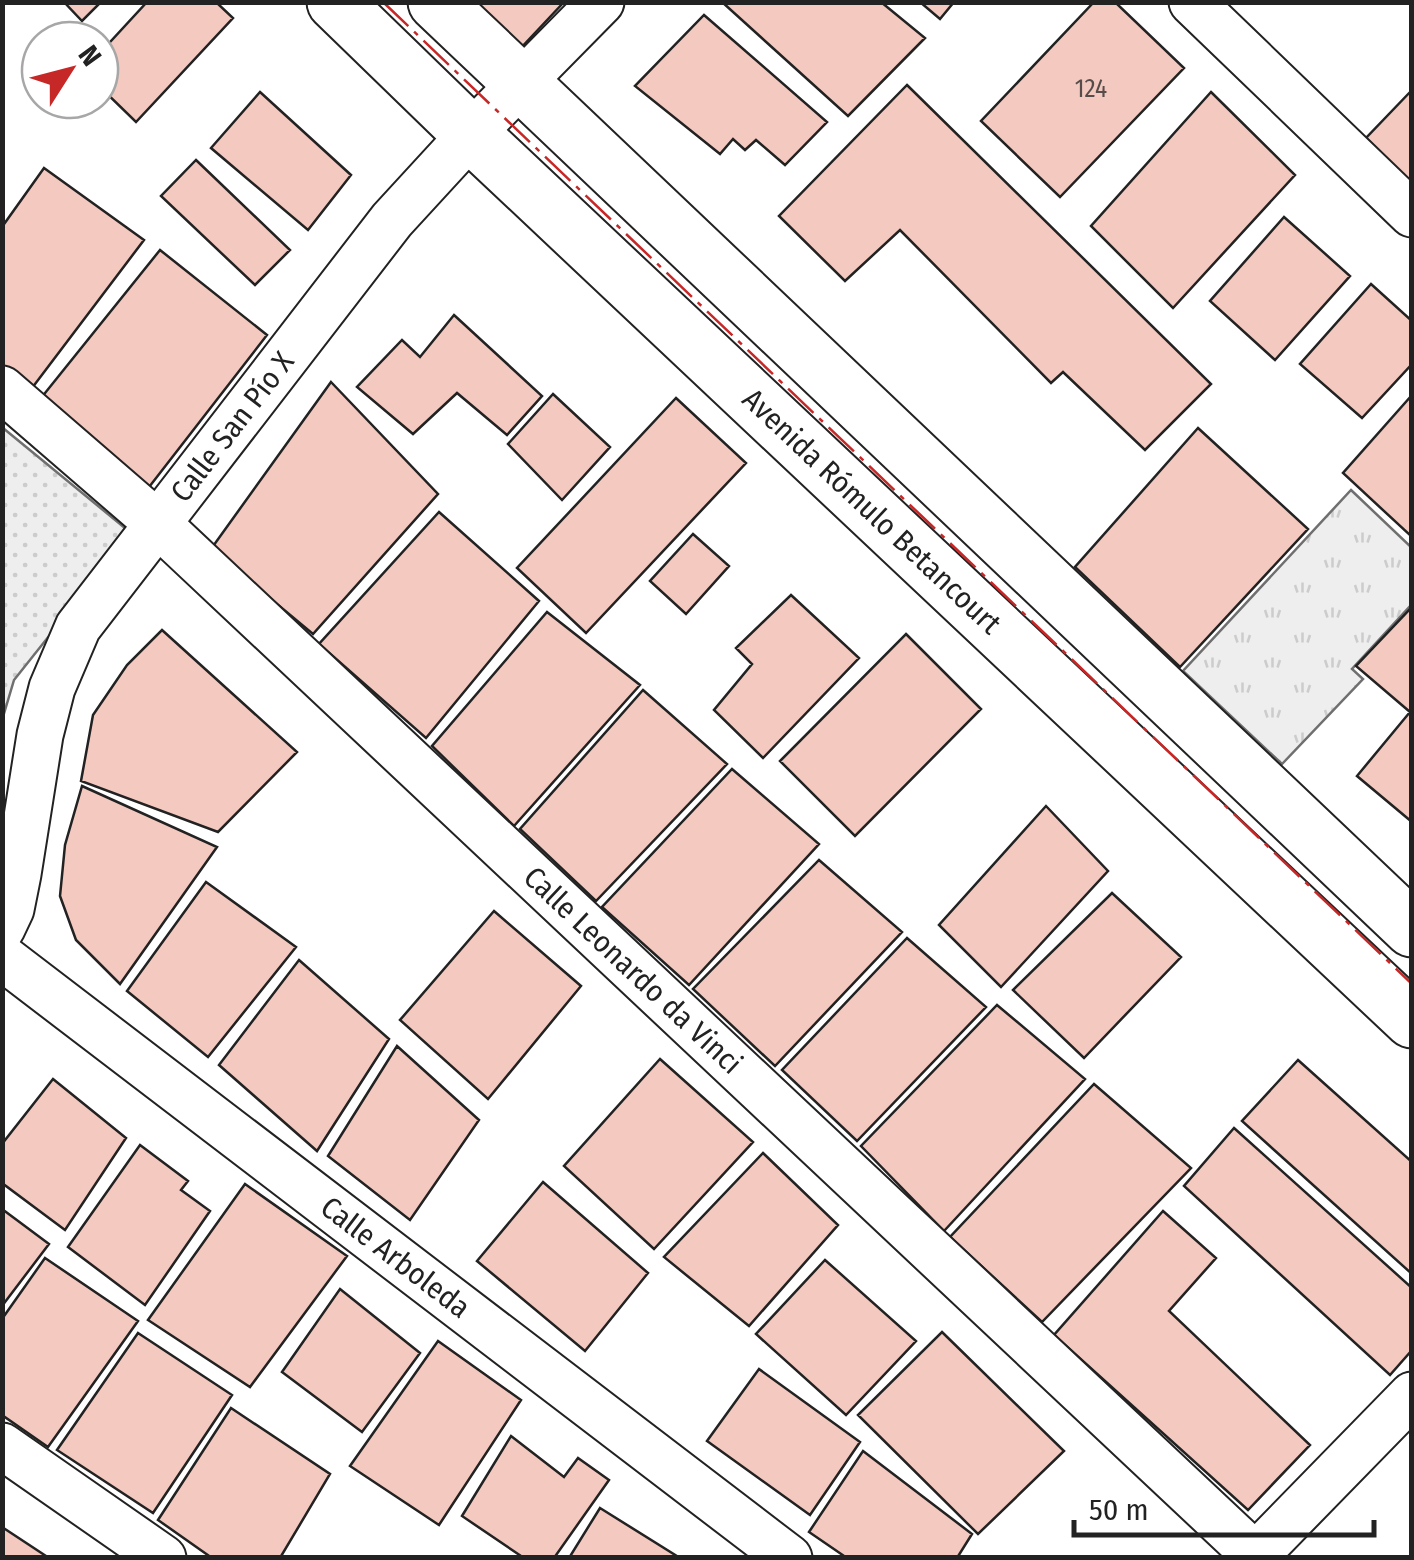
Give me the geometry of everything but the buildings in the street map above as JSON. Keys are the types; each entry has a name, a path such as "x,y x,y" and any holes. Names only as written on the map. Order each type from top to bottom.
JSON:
{"main road":[{"name":"Avenida Rómulo Betancourt","path":"335,2 1412,1020"},
{"path":"436,2 1412,929"}],"street":[{"name":"Calle San Pío X","path":"2,928 11,909 40,735 52,688 78,627 392,220 601,2"},
{"path":"1223,12 1412,214"},
{"name":"Calle Leonardo da Vinci","path":"2,388 156,522 1255,1557"},
{"name":"Calle Arboleda","path":"2,957 790,1558"},
{"path":"1255,1557 1412,1396"},
{"path":"2,1446 163,1558"}],"green space":[{"path":"3,428 131,533 14,680 3,717"},
{"path":"1351,490 1411,547 1411,605 1352,669 1363,679 1282,764 1183,671"}],"power":[{"path":"383,2 1412,984"}]}
